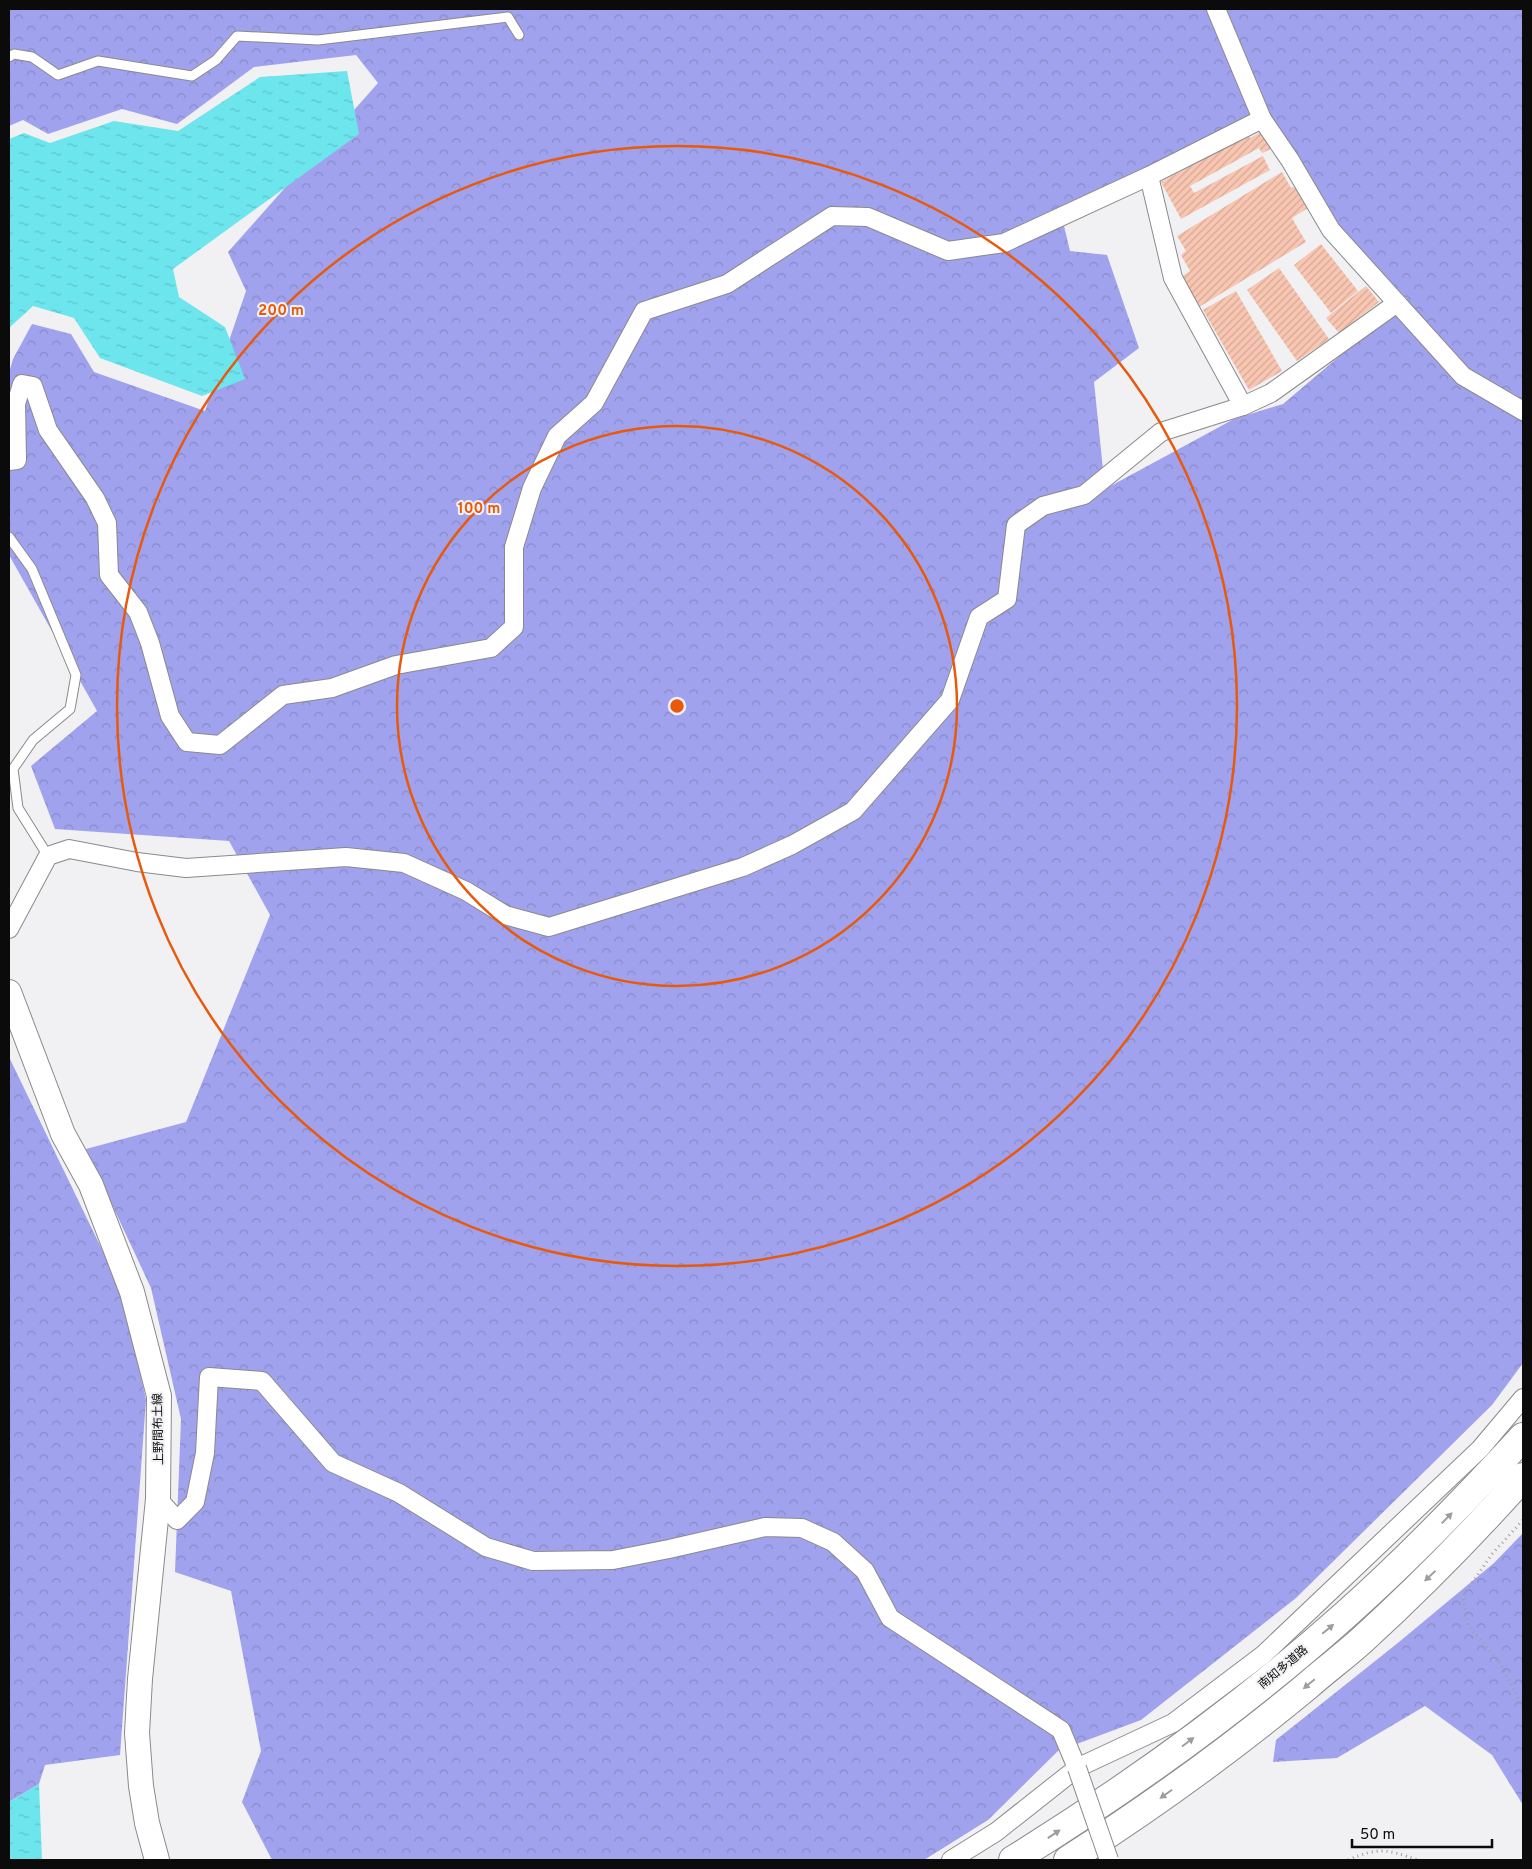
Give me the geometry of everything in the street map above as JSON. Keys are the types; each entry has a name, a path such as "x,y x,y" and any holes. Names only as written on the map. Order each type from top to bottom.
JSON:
{"highway":[{"name":"南知多道路","path":"1013,1860 1180,1748 1261,1686 1344,1616 1421,1544 1523,1437"},
{"path":"1068,1860 1129,1821 1195,1774 1270,1716 1360,1642 1439,1567 1523,1477"}],"main road":[{"name":"上野間布土線","path":"9,992 63,1134 91,1186 132,1292 159,1396 158,1499 140,1679 137,1733 141,1786 147,1823 157,1860"}],"street":[{"path":"1216,9 1262,119 1290,160 1331,230 1462,376 1523,411"},
{"path":"9,462 17,460 16,404 22,384 33,386 48,430 95,498 107,523 109,575 138,612 150,643 170,716 187,742 220,745 283,695 332,688 396,665 491,648 514,626 514,547 532,488 557,436 594,403 644,311 727,284 832,216 868,216 948,251 1004,243 1148,176 1262,119"},
{"path":"1148,176 1173,278 1243,406"},
{"path":"9,929 48,856 69,849 137,862 186,868 346,858 404,863 466,891 505,915 549,926 743,867 792,846 853,811 950,700 980,617 1007,598 1016,525 1043,506 1084,494 1161,432 1243,406 1271,393 1397,303"},
{"path":"158,1499 177,1520 195,1502 205,1453 209,1377 262,1381 333,1463 399,1493 486,1547 533,1561 613,1560 764,1527 802,1528 833,1542 865,1571 890,1618 1061,1730 1077,1768 1109,1860"},
{"path":"951,1860 996,1832 1077,1768 1173,1723 1264,1655 1480,1449 1523,1398"}],"lane":[{"path":"9,57 14,54 32,57 58,74 98,61 192,76 216,60 237,36 318,40 508,17 519,35"},
{"path":"9,536 32,569 76,675 70,708 33,740 13,769 18,808 48,856"}],"path":[{"path":"1523,1520 1492,1554 1463,1596 1468,1625 1498,1661 1523,1707"},
{"path":"1348,1860 1369,1852 1391,1851 1418,1860"}],"green space":[{"path":"9,9 1523,9 1523,1363 1492,1405 1296,1598 1141,1720 1058,1751 988,1820 924,1860 272,1860 242,1802 261,1751 231,1591 175,1572 181,1419 151,1288 86,1149 186,1122 270,915 229,841 55,829 31,766 97,711 9,555 9,373 13,359 32,324 71,334 94,372 205,411 246,291 228,252 378,83 356,55 254,67 177,124 122,109 48,134 23,120 9,126","holes":["1266,110 1336,224 1407,299 1283,404 1234,419 1105,489 1094,382 1139,348 1107,255 1070,251 1060,209 1201,143"]},
{"path":"9,1057 123,1293 146,1400 120,1755 45,1765 39,1784 9,1802"},
{"path":"1523,1533 1523,1805 1492,1755 1425,1706 1337,1758 1273,1762 1276,1740 1494,1563"}],"water":[{"path":"347,71 359,134 173,269 179,297 225,327 245,379 202,396 100,358 74,318 33,306 9,328 9,139 24,133 50,143 114,121 178,131 260,77"},
{"path":"39,1784 42,1860 9,1860 9,1802"}],"building":[{"path":"1261,132 1273,148 1262,153 1259,148 1190,186 1194,193 1263,156 1270,170 1181,219 1161,182 1248,135 1250,138"},
{"path":"1282,172 1291,188 1295,186 1308,208 1292,218 1306,242 1199,307 1181,277 1190,271 1181,255 1186,251 1177,236"},
{"path":"1321,244 1358,291 1331,313 1294,265"},
{"path":"1279,268 1329,339 1297,361 1247,290"},
{"path":"1366,286 1379,302 1339,333 1326,318"},
{"path":"1236,291 1282,371 1249,390 1203,310"}]}
